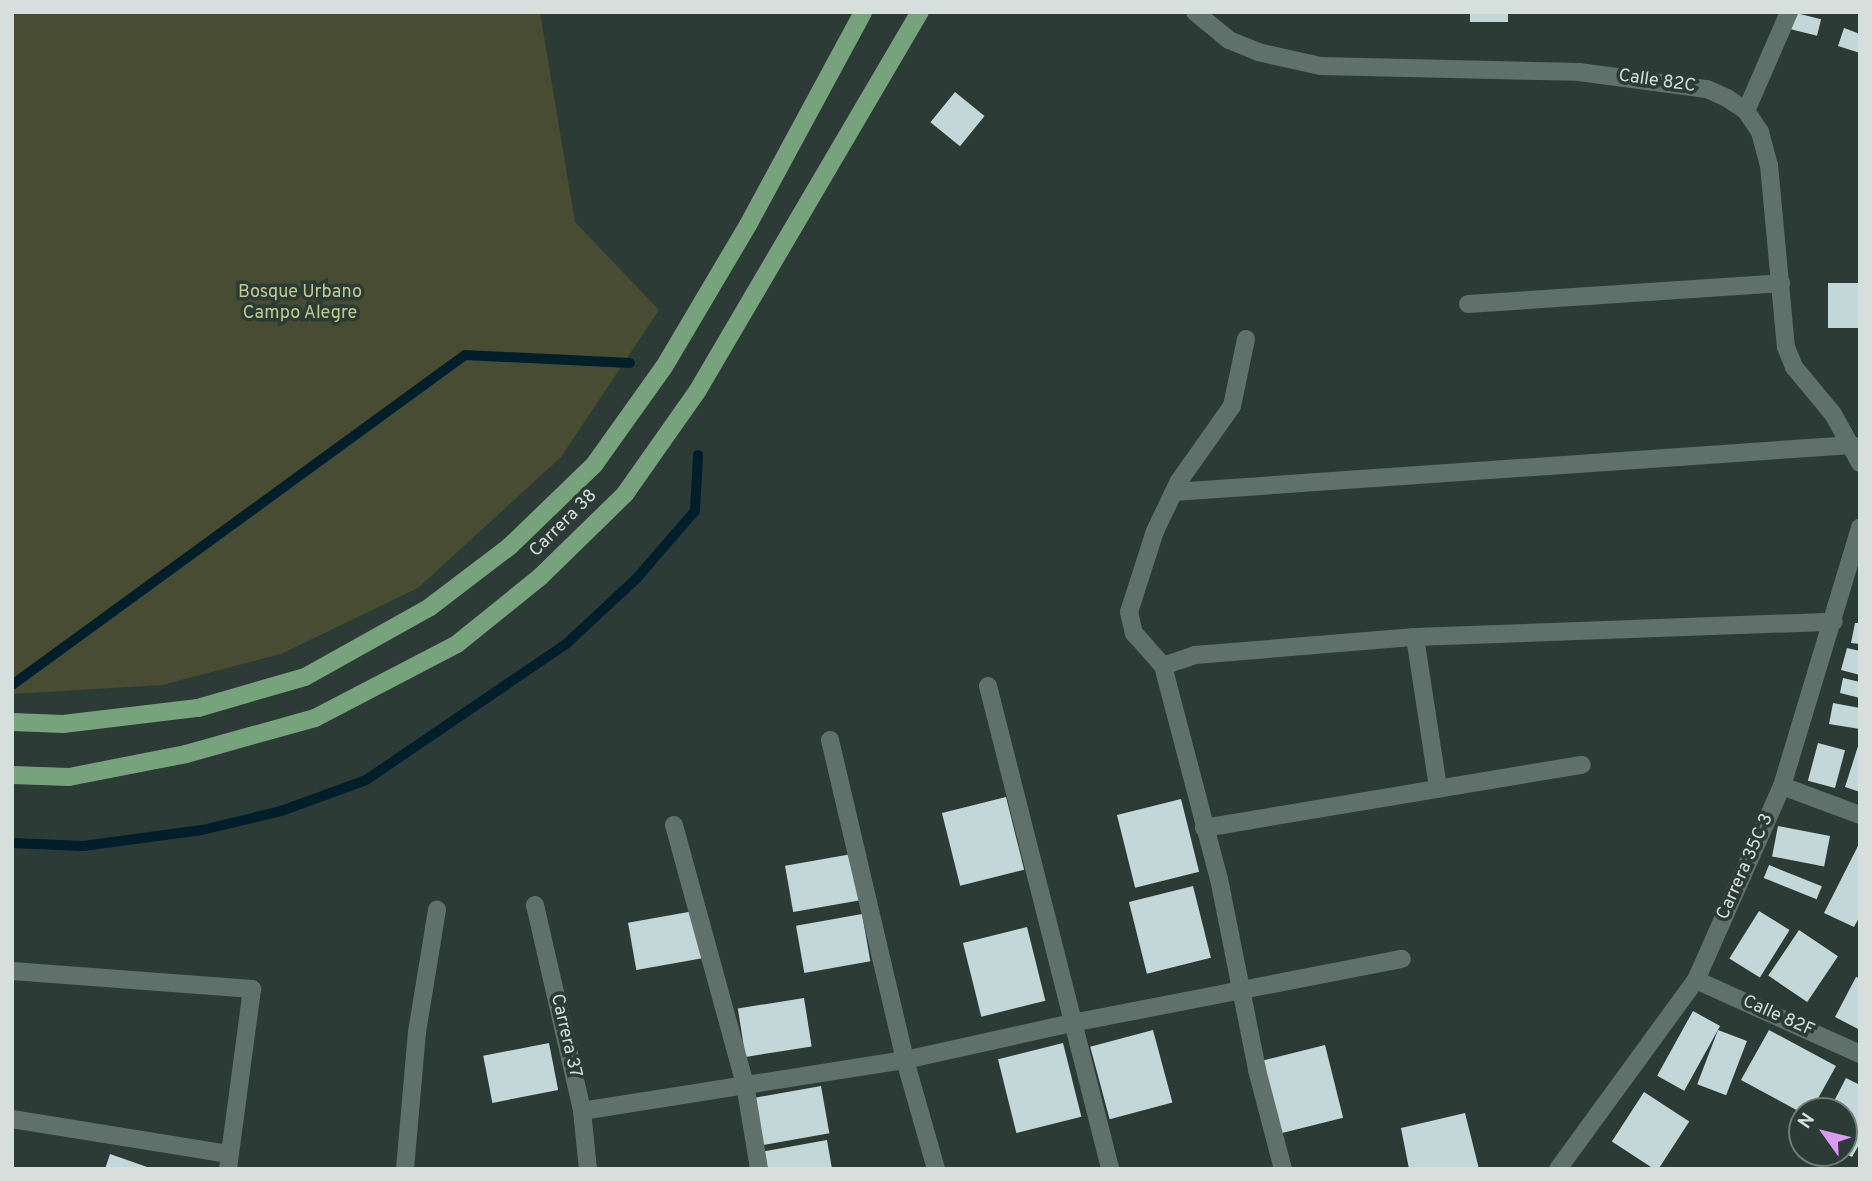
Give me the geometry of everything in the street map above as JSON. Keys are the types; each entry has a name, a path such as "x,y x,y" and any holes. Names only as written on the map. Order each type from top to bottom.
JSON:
{"main road":[{"name":"Carrera 38","path":"12,722 63,724 198,708 305,677 430,607 510,547 594,465 664,367 748,225 863,12"},
{"name":"Carrera 38","path":"12,775 69,777 186,754 315,718 457,644 540,578 625,494 698,390 920,12"}],"street":[{"path":"1789,12 1746,111 1760,132 1769,165 1786,346 1794,367 1852,445 1860,463"},
{"name":"Calle 82C","path":"1195,13 1218,33 1258,52 1320,65 1579,72 1707,89 1746,111"},
{"path":"1468,304 1781,284"},
{"path":"1246,339 1231,406 1174,492 1155,531 1129,612 1133,633 1163,666 1219,880 1241,990 1283,1169"},
{"path":"1174,492 1852,445"},
{"name":"Carrera 35C 3","path":"1558,1169 1696,981 1782,786 1834,622 1860,527"},
{"path":"1163,666 1195,655 1415,637 1834,622"},
{"path":"1415,637 1438,788"},
{"path":"988,686 1110,1169"},
{"path":"830,740 905,1060 936,1169"},
{"path":"1204,828 1581,765"},
{"path":"1782,786 1860,815"},
{"path":"674,825 745,1084 759,1169"},
{"name":"Carrera 37","path":"535,905 582,1111 588,1169"},
{"path":"404,1169 417,1031 437,910"},
{"path":"582,1111 905,1060 1072,1023 1402,959"},
{"path":"12,971 252,989 228,1161 12,1119"},
{"name":"Calle 82F","path":"1696,981 1860,1054"}],"green space":[{"name":"Bosque Urbano Campo Alegre","path":"12,12 540,12 575,222 659,310 561,457 418,588 281,654 162,685 12,694"}],"building":[{"path":"1470,12 1508,12 1508,22 1470,22"},
{"path":"1792,12 1821,19 1817,36 1788,28"},
{"path":"1844,28 1860,34 1860,53 1838,46"},
{"path":"955,92 985,116 960,146 930,122"},
{"path":"1828,283 1860,283 1860,328 1828,328"},
{"path":"1855,623 1860,623 1860,644 1851,643"},
{"path":"1847,648 1860,651 1860,675 1841,670"},
{"path":"1843,678 1860,682 1860,698 1840,693"},
{"path":"1833,703 1860,708 1860,729 1829,724"},
{"path":"1818,743 1845,750 1835,788 1808,781"},
{"path":"1860,743 1860,792 1845,787"},
{"path":"1006,797 1024,870 960,886 942,813"},
{"path":"1181,799 1199,872 1135,888 1117,815"},
{"path":"1778,826 1830,836 1824,867 1772,856"},
{"path":"1860,842 1860,916 1854,927 1824,913"},
{"path":"852,854 860,900 793,912 785,866"},
{"path":"1769,865 1822,886 1817,899 1764,878"},
{"path":"1193,886 1211,958 1147,974 1129,902"},
{"path":"694,911 702,958 636,970 628,923"},
{"path":"1759,911 1790,930 1760,978 1729,958"},
{"path":"862,914 870,961 804,973 796,926"},
{"path":"1027,927 1045,1001 981,1017 963,943"},
{"path":"1799,930 1838,956 1807,1002 1768,976"},
{"path":"1856,977 1860,978 1860,1030 1835,1017"},
{"path":"804,998 812,1046 745,1057 738,1008"},
{"path":"1693,1011 1720,1026 1684,1091 1657,1076"},
{"path":"1153,1030 1172,1102 1110,1119 1090,1047"},
{"path":"1718,1030 1747,1041 1726,1095 1697,1084"},
{"path":"1769,1030 1836,1066 1819,1097 1788,1097 1788,1105 1741,1080"},
{"path":"549,1043 558,1090 492,1103 483,1056"},
{"path":"1063,1043 1081,1117 1016,1133 998,1059"},
{"path":"1325,1045 1343,1118 1278,1134 1260,1061"},
{"path":"1846,1078 1860,1085 1858,1146 1858,1097 1836,1097"},
{"path":"821,1086 829,1133 763,1145 755,1098"},
{"path":"1644,1092 1689,1121 1658,1169 1654,1169 1612,1141"},
{"path":"1465,1113 1479,1169 1409,1169 1401,1128"},
{"path":"827,1140 832,1169 764,1169 761,1152"},
{"path":"110,1154 150,1168 150,1169 105,1169"}],"waterway":[{"path":"12,685 465,355 630,363"},
{"path":"12,843 83,846 202,830 281,811 366,780 566,644 636,579 695,511 698,455"}]}
